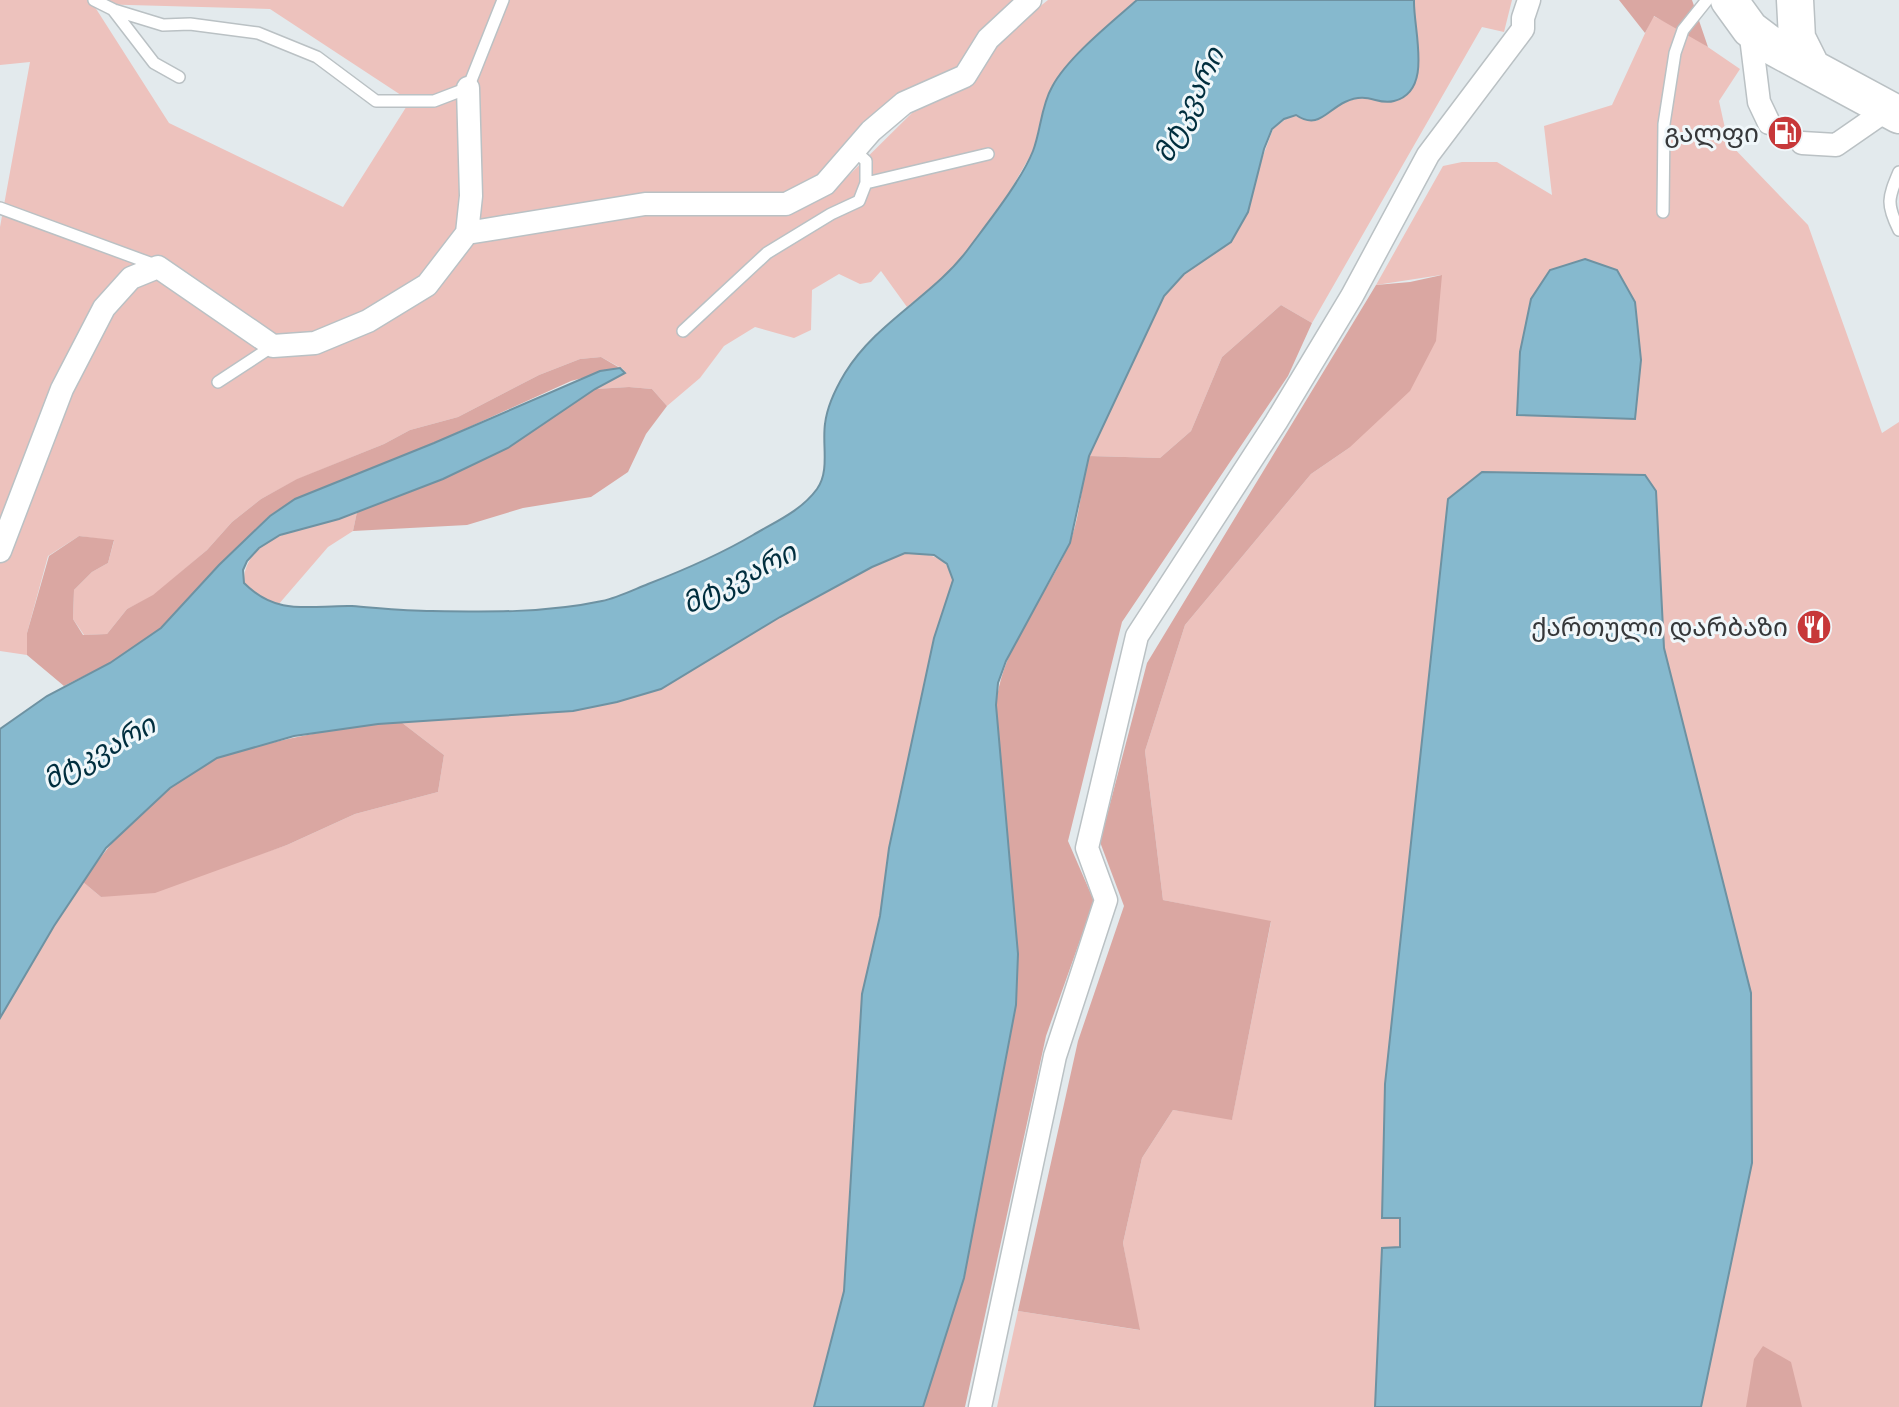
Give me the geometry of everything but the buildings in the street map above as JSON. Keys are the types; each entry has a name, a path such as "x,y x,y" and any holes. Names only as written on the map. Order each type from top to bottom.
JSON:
{"main road":[{"path":"1729,0 1750,29 1775,48 1894,107"},
{"path":"1795,0 1797,38 1812,68"}],"street":[{"path":"467,233 645,204 786,204 825,184 871,131 904,103 965,76 988,39 1030,0"},
{"path":"980,1407 1055,1056 1106,900 1087,848 1137,636 1276,422 1337,321 1428,155 1523,29 1529,0"},
{"path":"1750,29 1759,102 1769,123"},
{"path":"0,551 62,389 104,308 131,278 158,267 273,346 315,343 368,321 427,285 467,233 471,196 468,88"},
{"path":"1802,143 1836,145 1894,107"}],"lane":[{"path":"94,0 114,10 163,25 190,24 258,33 317,57 376,101 434,101 468,88 503,0"},
{"path":"1663,212 1664,124 1675,53 1683,30 1707,0"},
{"path":"114,10 154,63 179,77"},
{"path":"683,331 767,253 831,214 859,201 866,183 866,161 854,150"},
{"path":"866,183 988,154"},
{"path":"1899,172 1890,194 1889,209 1899,230"},
{"path":"0,208 158,267"},
{"path":"218,382 273,346"}],"shaded area":[{"path":"0,0 1022,0 986,32 955,76 879,110 824,175 781,198 731,199 732,204 786,204 788,209 831,193 918,107 966,82 1003,36 1048,0 1137,0 1063,70 1046,101 1033,151 1010,191 946,275 907,307 881,271 871,282 860,284 839,274 812,290 811,330 794,338 755,327 724,346 700,378 667,406 652,389 595,389 625,373 601,357 580,359 539,375 458,417 410,430 384,444 298,479 261,499 153,596 127,609 107,634 84,635 73,619 74,590 92,572 108,563 114,541 79,536 48,556 27,633 27,655 0,651 0,227 30,62 0,65","holes":["93,4 270,9 410,101 343,207 169,123"]},
{"path":"1414,0 1512,0 1504,32 1482,27 1312,323 1281,305 1222,357 1191,431 1160,458 1089,456 1164,296 1184,274 1231,242 1273,129 1291,115 1316,121 1341,104 1357,99 1386,102 1413,16"},
{"path":"1619,0 1692,0 1708,47 1654,16 1645,33"},
{"path":"1653,16 1683,30 1740,69 1719,101 1728,142 1808,225 1882,433 1899,422 1899,1407 1701,1407 1752,1163 1751,993 1664,648 1660,577 1645,475 1483,472 1448,499 1385,1084 1382,1217 1400,1218 1400,1248 1382,1249 1375,1407 997,1407 1018,1311 1139,1330 1123,1243 1142,1158 1173,1110 1232,1119 1271,922 1163,900 1145,751 1185,625 1311,474 1349,448 1441,275 1376,285 1443,166 1462,162 1497,162 1552,195 1544,126 1612,105","holes":["1550,270 1635,419 1581,416 1520,352 1531,299"]},
{"path":"1442,275 1436,341 1410,391 1349,448 1311,474 1185,625 1145,751 1163,900 1271,921 1232,1120 1173,1110 1142,1158 1123,1243 1140,1330 1018,1311 1078,1041 1124,906 1100,842 1147,663 1376,285"},
{"path":"1281,305 1312,323 1288,376 1122,622 1068,841 1094,901 1046,1036 965,1407 923,1407 964,1278 1016,1005 1018,954 996,705 1006,663 1068,547 1089,456 1160,458 1191,431 1222,357"},
{"path":"601,357 620,368 571,381 434,443 295,499 269,516 161,628 110,663 64,686 27,655 27,633 49,556 79,536 114,540 108,563 92,572 74,590 73,619 83,635 107,634 127,609 153,595 261,499 297,479 384,444 410,430 458,417 539,375 580,359"},
{"path":"595,389 652,389 667,406 646,434 628,472 591,497 523,508 467,525 353,531 357,512 443,479 508,448"},
{"path":"357,512 353,531 328,547 278,605 254,594 244,583 247,566 256,552 269,542 304,527"},
{"path":"905,553 929,555 941,560 953,580 934,638 889,848 880,916 862,994 844,1291 814,1407 0,1407 0,1018 83,882 101,897 222,867 287,845 355,814 438,792 444,755 401,722 573,711 661,689 780,617 872,567"},
{"path":"401,722 444,755 438,792 355,814 287,845 155,893 101,897 83,882 125,828 158,796 216,759 307,735"},
{"path":"1763,1346 1791,1362 1802,1407 1746,1407 1754,1359"}],"water":[{"name":"მტკვარი","path":"1137,0 1414,0 1418,73 1406,95 1394,101 1353,99 1322,118 1310,121 1296,115 1284,119 1272,129 1248,212 1231,242 1184,274 1164,296 1089,456 1070,543 1006,661 998,683 996,705 1018,954 1016,1005 964,1278 923,1407 814,1407 844,1291 862,994 880,916 889,848 934,638 953,580 947,564 934,555 905,553 872,567 780,617 661,689 617,702 573,711 378,724 294,736 217,758 170,788 106,848 54,926 0,1018 0,729 47,696 110,663 161,628 219,565 270,516 295,499 600,371 620,368 625,373 595,389 508,448 443,479 339,519 280,535 259,548 247,561 243,570 244,583 269,601 295,607 352,606 474,612 560,608 625,594 714,556 787,515 811,497 821,482 826,417 832,397 845,373 873,338 955,265 969,248 1028,163 1046,102 1059,76 1091,41"},
{"path":"1585,259 1617,270 1635,302 1641,360 1635,419 1517,415 1520,352 1531,299 1550,270"},
{"path":"1482,472 1645,475 1656,491 1664,648 1751,993 1752,1163 1701,1407 1375,1407 1382,1248 1400,1247 1400,1218 1382,1218 1385,1084 1448,499"}],"tunnel":[{"path":"1769,123 1802,143"}],"place":[{"name":"გალფი","path":"1785,133"},
{"name":"ქართული დარბაზი","path":"1814,627"}]}
